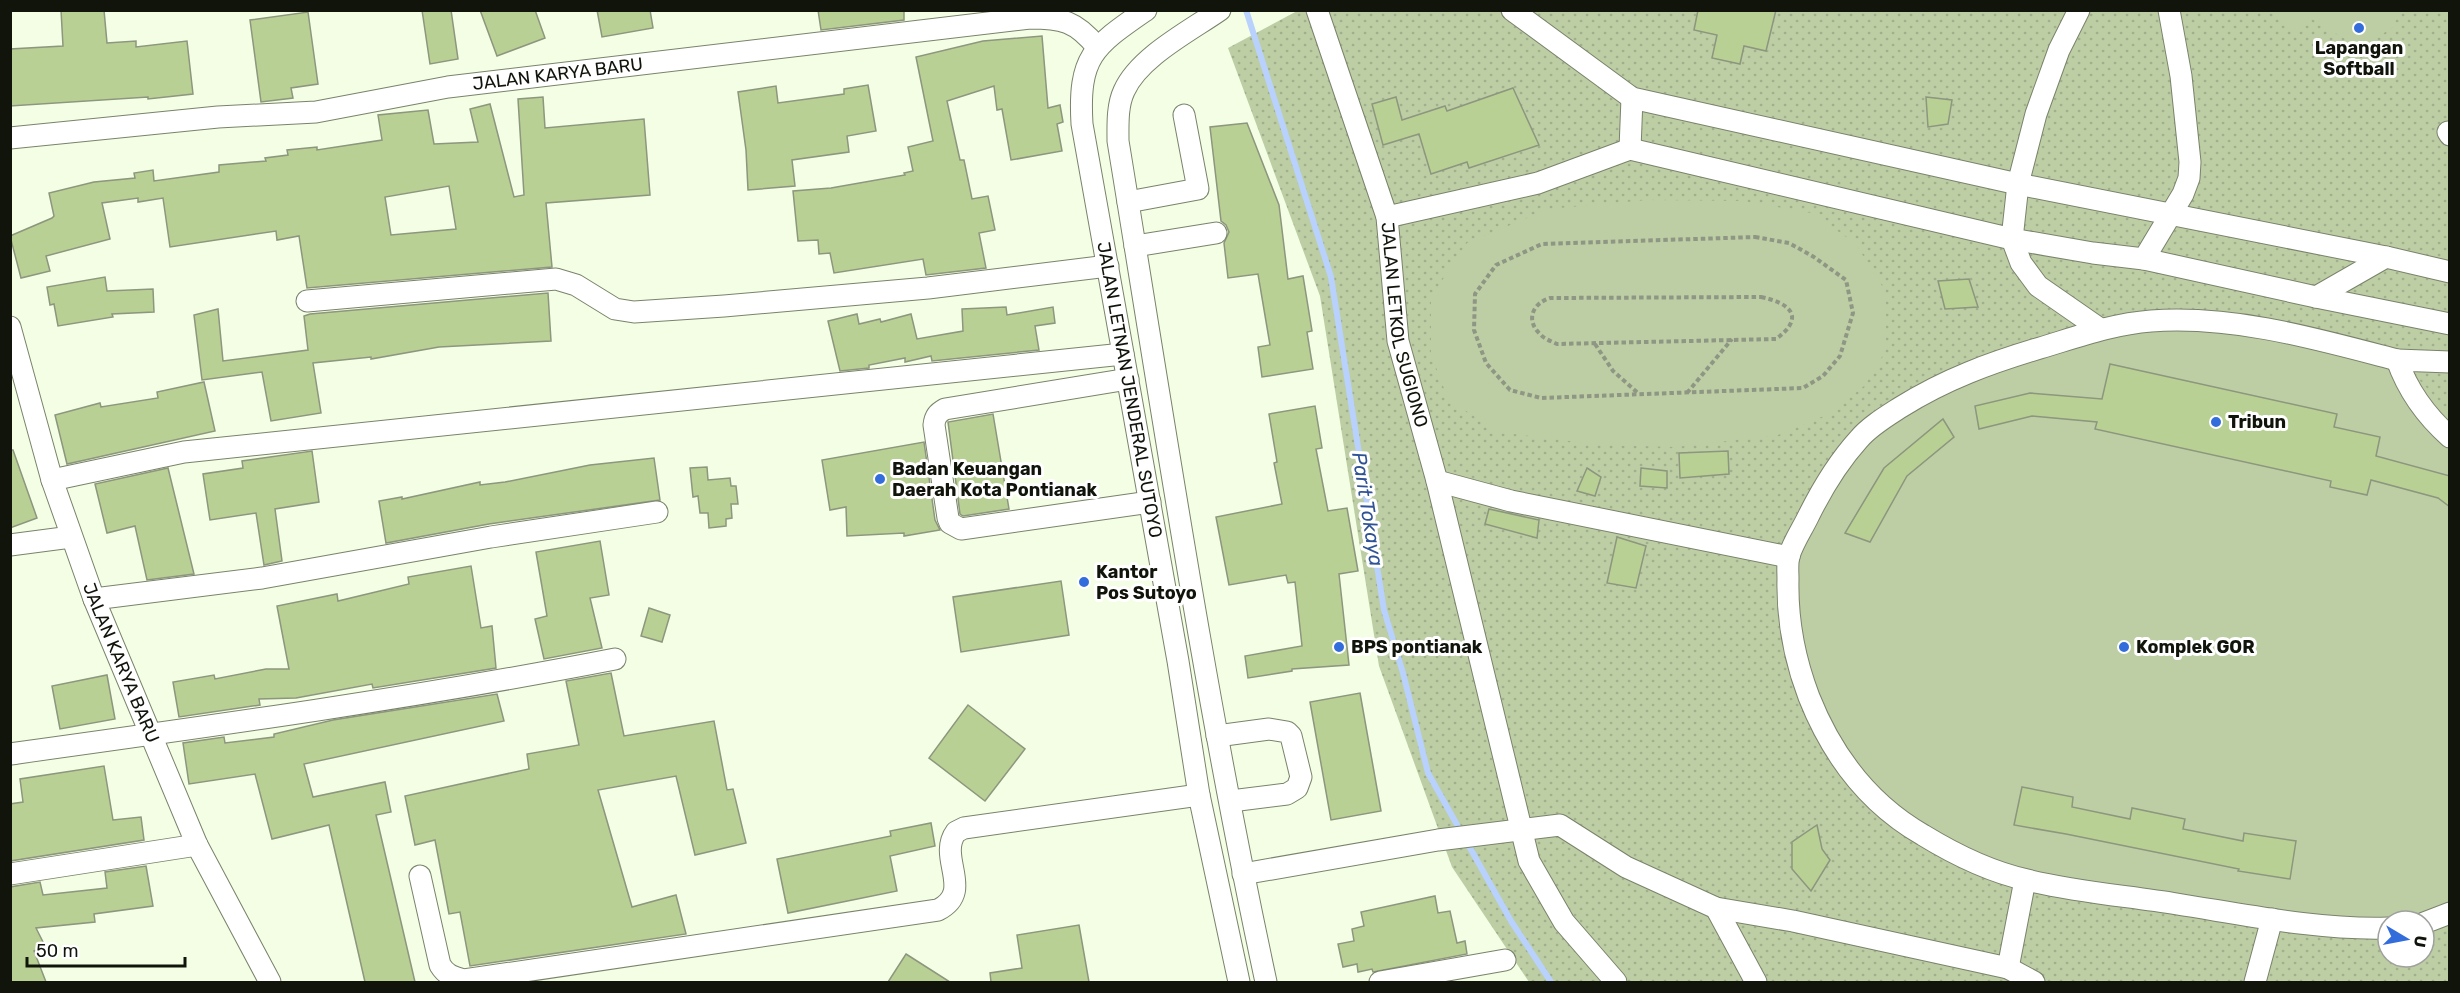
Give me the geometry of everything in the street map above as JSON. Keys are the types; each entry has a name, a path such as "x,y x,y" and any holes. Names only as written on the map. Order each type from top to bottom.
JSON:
{"street":[{"path":"1097,47 1146,10"},
{"name":"JALAN LETKOL SUGIONO","path":"1317,10 1388,217 1398,340 1437,481 1529,861 1564,922 1616,982"},
{"path":"1512,10 1632,98 2018,184 2386,257 2450,272"},
{"path":"2079,10 2055,60 2036,114 2018,184 2012,239 2021,263 2038,286 2100,329"},
{"path":"2144,259 2183,194 2189,178 2190,162 2181,76 2169,10"},
{"name":"JALAN LETNAN JENDERAL SUTOYO","path":"1217,12 1155,55 1138,71 1124,91 1118,123 1128,202 1202,656 1266,982"},
{"name":"JALAN KARYA BARU","path":"10,138 218,117 316,112 447,87 1030,18 1064,20 1079,28 1097,47"},
{"name":"JALAN LETNAN JENDERAL SUTOYO","path":"1097,47 1088,63 1080,100 1082,124 1178,661 1199,795 1239,982"},
{"path":"1630,149 1632,98"},
{"path":"1128,202 1198,189 1184,115"},
{"path":"1388,217 1538,183 1630,149 2012,239 2144,259 2450,324"},
{"path":"1135,246 1216,233"},
{"path":"2316,297 2386,257"},
{"path":"307,301 556,279 576,285 615,309 634,312 928,288 1108,266"},
{"path":"2376,928 2351,929 2272,919 2025,880 1965,858 1920,834 1887,810 1862,787 1836,753 1818,718 1801,677 1791,642 1788,598 1789,557 1816,500 1840,464 1861,436 1888,415 1953,378 2100,329 2156,320 2229,322 2340,345 2397,360 2450,362"},
{"name":"JALAN KARYA BARU","path":"10,327 52,480 94,599 197,845 270,982"},
{"path":"52,480 184,452 1123,354"},
{"path":"2397,360 2406,385 2420,405 2450,437"},
{"path":"1128,379 945,409 938,413 934,418 934,425 948,518 950,523 962,529 1150,502"},
{"path":"1437,481 1522,504 1789,557"},
{"path":"94,599 262,578 491,537 657,512"},
{"path":"10,545 71,537"},
{"path":"1178,661 1202,656"},
{"path":"10,754 150,736 505,680 615,659"},
{"path":"1218,736 1269,729 1287,732 1291,736 1301,777 1297,788 1287,794 1231,801"},
{"path":"420,876 440,965 451,977 464,980 938,910 948,906 954,898 950,844 956,832 964,828 1199,795"},
{"path":"1243,874 1438,840 1560,825 1626,867 1716,908 1793,921 2008,968 2034,982"},
{"path":"10,874 197,845"},
{"path":"2008,968 2025,880"},
{"path":"1716,908 1756,982"},
{"path":"2255,982 2272,919"},
{"path":"1380,982 1505,960"}],"path":[{"path":"1755,237 1789,243 1814,256 1846,280 1853,313 1840,356 1823,376 1803,388 1687,393 1541,398 1510,390 1486,363 1474,330 1475,294 1496,265 1542,244 1755,237"},
{"path":"1761,297 1777,300 1789,308 1792,318 1789,329 1776,339 1733,338 1557,344 1541,336 1532,325 1532,312 1540,301 1550,298 1761,297"},
{"path":"1687,393 1733,338"},
{"path":"1595,343 1613,370 1639,394"}],"green space":[{"path":"1299,10 2449,11 2449,982 1529,982 1452,867 1379,666 1320,296 1228,48"},
{"name":"Lapangan Softball","path":"2276,11 2396,11 2395,26 2360,48 2312,19 2294,30"},
{"path":"1648,200 1743,201 1811,213 1855,243 1886,292 1886,350 1864,386 1831,413 1778,435 1676,447 1601,445 1498,432 1448,399 1431,354 1431,297 1467,243 1549,209"},
{"name":"Komplek GOR","path":"2146,322 2236,326 2412,372 2449,412 2449,907 2436,913 2436,909 2376,909 2376,920 2269,916 2023,870 1937,836 1880,800 1838,748 1807,685 1791,609 1796,550 1868,430 1976,372"}],"building":[{"path":"61,10 104,10 107,43 136,41 136,47 187,41 193,94 148,99 148,97 10,106 10,49 63,46"},
{"path":"422,10 451,10 458,59 430,64"},
{"path":"480,10 535,10 545,38 497,56"},
{"path":"597,10 650,10 653,28 602,37"},
{"path":"818,10 904,10 904,20 821,30"},
{"path":"1698,10 1776,10 1766,51 1744,46 1740,64 1712,58 1717,35 1694,30"},
{"path":"308,12 318,84 291,88 293,98 261,102 250,20"},
{"path":"1042,36 1048,108 1060,105 1063,122 1057,124 1062,151 1011,160 1002,109 997,110 994,86 947,101 960,160 964,160 972,199 988,196 995,230 979,233 986,268 926,275 923,259 834,273 830,253 819,254 818,240 798,241 793,191 831,188 905,175 904,173 913,171 908,147 933,141 916,57 983,41"},
{"path":"868,85 876,131 847,136 849,152 792,160 795,186 748,190 746,150 738,92 776,86 778,103 844,94 844,89"},
{"path":"1513,88 1539,145 1469,168 1467,162 1431,174 1419,134 1383,145 1372,104 1396,97 1402,120 1445,106 1447,111"},
{"path":"543,97 545,128 644,119 650,195 546,203 552,267 307,288 299,236 277,240 276,231 170,247 163,198 138,202 138,198 102,203 110,239 46,256 50,271 21,278 10,236 54,216 49,193 94,182 135,178 134,173 153,170 154,181 219,172 219,165 266,161 265,158 288,155 287,150 317,147 317,150 382,140 378,115 428,110 434,144 478,142 470,109 490,104 514,197 524,195 518,99","holes":["449,186 456,229 391,235 385,197"]},
{"path":"1926,97 1952,100 1948,124 1928,127"},
{"path":"1247,123 1279,205 1288,279 1303,276 1312,331 1307,332 1313,369 1262,377 1258,347 1270,345 1258,274 1228,278 1224,243 1229,232 1221,221 1210,127"},
{"path":"105,277 107,291 153,289 154,312 112,314 113,317 58,326 54,304 50,305 47,287"},
{"path":"1969,279 1978,307 1945,309 1938,281"},
{"path":"548,293 551,341 439,347 371,359 371,357 313,363 321,413 271,421 262,372 202,380 194,315 218,309 223,361 308,350 304,316 310,314"},
{"path":"1006,307 1007,315 1053,307 1055,323 1035,326 1039,350 932,361 931,356 905,362 905,358 869,365 869,368 840,371 828,321 857,314 859,324 880,319 881,322 911,314 917,339 963,331 962,309"},
{"name":"Tribun","path":"2110,364 2337,414 2334,427 2380,437 2376,456 2450,476 2450,507 2438,498 2371,480 2367,495 2330,487 2331,481 2095,429 2097,422 2032,416 1979,429 1975,406 2030,393 2102,399"},
{"path":"204,382 215,431 67,464 55,415 100,403 101,407 158,398 157,392"},
{"path":"1315,406 1322,448 1316,449 1328,511 1347,508 1358,571 1339,574 1349,665 1292,669 1292,671 1248,678 1245,656 1302,646 1295,582 1288,583 1286,575 1229,585 1216,517 1282,504 1274,463 1277,462 1269,414"},
{"path":"993,414 1009,509 963,516 960,514 948,422"},
{"path":"1943,419 1954,437 1907,476 1870,542 1845,533 1884,468"},
{"path":"924,442 935,520 940,530 904,536 904,533 847,536 846,507 830,510 822,460"},
{"path":"10,450 13,450 37,518 10,528"},
{"path":"312,451 319,502 275,509 282,561 264,565 256,513 210,520 203,474 243,468 242,461"},
{"path":"1728,451 1729,474 1680,478 1679,453"},
{"path":"654,458 660,500 489,524 386,543 379,501 402,497 402,499 480,482 480,485 505,482 590,465"},
{"path":"707,467 708,480 730,478 731,486 736,486 738,504 731,504 732,518 726,519 726,526 709,528 708,513 700,513 698,496 693,497 690,468"},
{"path":"168,468 194,574 147,580 135,526 107,533 95,484"},
{"path":"1587,468 1601,477 1595,496 1577,491"},
{"path":"1641,468 1667,471 1667,488 1640,486"},
{"path":"1489,509 1539,520 1537,538 1485,524"},
{"path":"1617,537 1646,546 1636,588 1607,583"},
{"path":"600,541 609,595 590,598 602,648 544,659 535,619 547,616 536,552"},
{"path":"471,566 481,628 492,626 496,668 373,688 372,684 296,698 259,699 260,705 179,717 173,682 214,675 215,679 266,669 289,669 277,606 337,594 338,601 409,584 408,577"},
{"path":"1061,581 1069,635 961,652 953,597"},
{"path":"649,608 670,615 662,642 641,636"},
{"path":"611,673 624,736 714,721 727,790 733,789 746,843 695,855 676,776 598,790 632,907 676,895 686,934 470,966 460,912 449,914 435,840 415,845 405,796 529,769 527,754 579,745 566,681"},
{"path":"107,675 115,719 60,729 52,686"},
{"path":"1360,693 1381,811 1331,820 1310,702"},
{"path":"497,694 504,721 304,764 313,797 385,782 391,812 376,815 415,982 365,982 329,825 272,839 255,774 189,784 183,743 224,737 225,743 274,737 274,734 333,720"},
{"path":"968,705 1025,749 985,801 929,758"},
{"path":"104,766 113,820 141,817 144,840 10,861 10,804 23,802 20,779"},
{"path":"2022,787 2073,797 2072,807 2130,819 2132,808 2185,819 2183,829 2243,841 2244,833 2296,841 2290,879 2238,871 2239,869 2014,825"},
{"path":"931,823 935,846 890,856 897,891 788,913 777,859 891,836 890,831"},
{"path":"1817,825 1822,849 1830,860 1811,891 1792,869 1792,842"},
{"path":"146,866 153,906 94,914 95,922 36,928 45,946 34,951 46,982 10,982 10,887 40,882 43,895 107,888 105,872"},
{"path":"1435,896 1438,913 1450,911 1457,943 1465,941 1467,954 1373,972 1372,969 1358,972 1357,964 1343,967 1338,944 1354,941 1352,929 1364,926 1361,912"},
{"path":"1079,925 1089,982 991,982 990,973 1022,968 1017,935"},
{"path":"906,954 950,982 888,982"}],"waterway":[{"name":"Parit Tokaya","path":"1246,10 1331,277 1384,610 1403,673 1428,773 1511,921 1551,982"}],"place":[{"name":"Lapangan Softball","path":"2359,28"},
{"name":"Tribun","path":"2216,422"},
{"name":"Badan Keuangan Daerah Kota Pontianak","path":"880,479"},
{"name":"Kantor Pos Sutoyo","path":"1084,582"},
{"name":"BPS pontianak","path":"1339,647"},
{"name":"Komplek GOR","path":"2124,647"}]}
